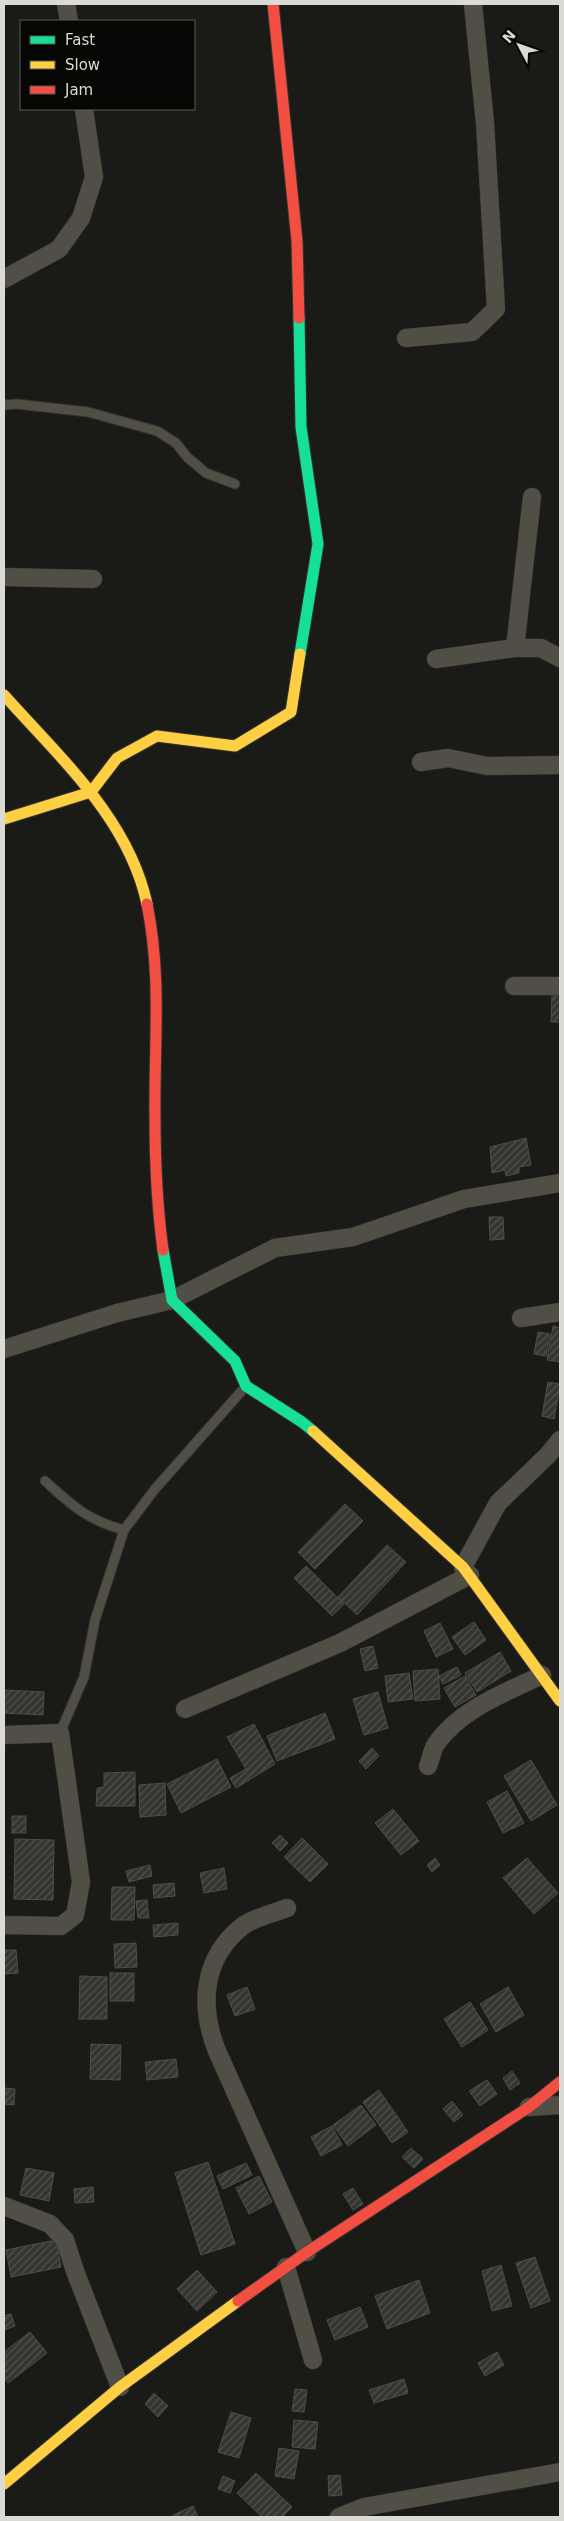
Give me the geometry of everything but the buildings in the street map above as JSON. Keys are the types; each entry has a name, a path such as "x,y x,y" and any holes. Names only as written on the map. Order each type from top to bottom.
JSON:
{"street":[{"path":"66,4 69,20"},
{"path":"4,818 91,792 117,758 157,736 234,746 292,712 318,544 301,427 297,241 272,4"},
{"path":"406,338 472,332 496,309 485,123 473,4"},
{"path":"4,279 59,249 81,218 94,177 84,110"},
{"path":"515,648 532,497"},
{"path":"4,577 93,579"},
{"path":"436,659 515,648 541,648 560,658"},
{"path":"4,695 91,792 130,849 142,877 151,924 158,996 155,1116 159,1220 166,1277 172,1300 235,1361 246,1386 302,1422 466,1571 560,1701"},
{"path":"421,762 448,758 488,766 560,765"},
{"path":"514,986 560,986"},
{"path":"4,1349 117,1313 172,1300 275,1248 353,1237 464,1199 560,1183"},
{"path":"521,1318 560,1312"},
{"path":"185,1709 340,1643 466,1571 498,1503 548,1455 560,1440"},
{"path":"428,1766 435,1746 451,1726 472,1710 542,1675"},
{"path":"4,1735 60,1733 81,1882 75,1915 61,1926 4,1925"},
{"path":"287,1908 246,1924 230,1938 216,1959 207,1984 205,2008 208,2028 217,2051 307,2252"},
{"path":"4,2484 120,2387 307,2252 529,2107 560,2082"},
{"path":"529,2107 560,2104"},
{"path":"4,2206 50,2224 66,2240 74,2270 120,2387"},
{"path":"286,2267 313,2360"},
{"path":"339,2517 364,2507 560,2472"}],"lane":[{"path":"4,405 17,404 88,412 157,431 176,443 187,457 206,474 235,484"},
{"path":"60,1733 84,1677 95,1620 124,1530 155,1489 246,1386"},
{"path":"45,1481 88,1517 100,1524 124,1530"}],"traffic: fast":[{"path":"299,318 301,427 318,544 300,654"},
{"path":"163,1250 172,1300 235,1361 246,1386 313,1431"}],"traffic: slow":[{"path":"4,819 91,792 117,758 157,736 235,746 291,712 300,654"},
{"path":"4,695 69,766 109,817 125,844 138,873 147,904"},
{"path":"313,1431 463,1567 560,1701"},
{"path":"4,2484 120,2387 238,2301"}],"traffic: jam":[{"path":"273,4 297,241 299,318"},
{"path":"147,904 152,931 156,984 155,1150 163,1250"},
{"path":"238,2301 307,2252 529,2107 560,2082"}]}
